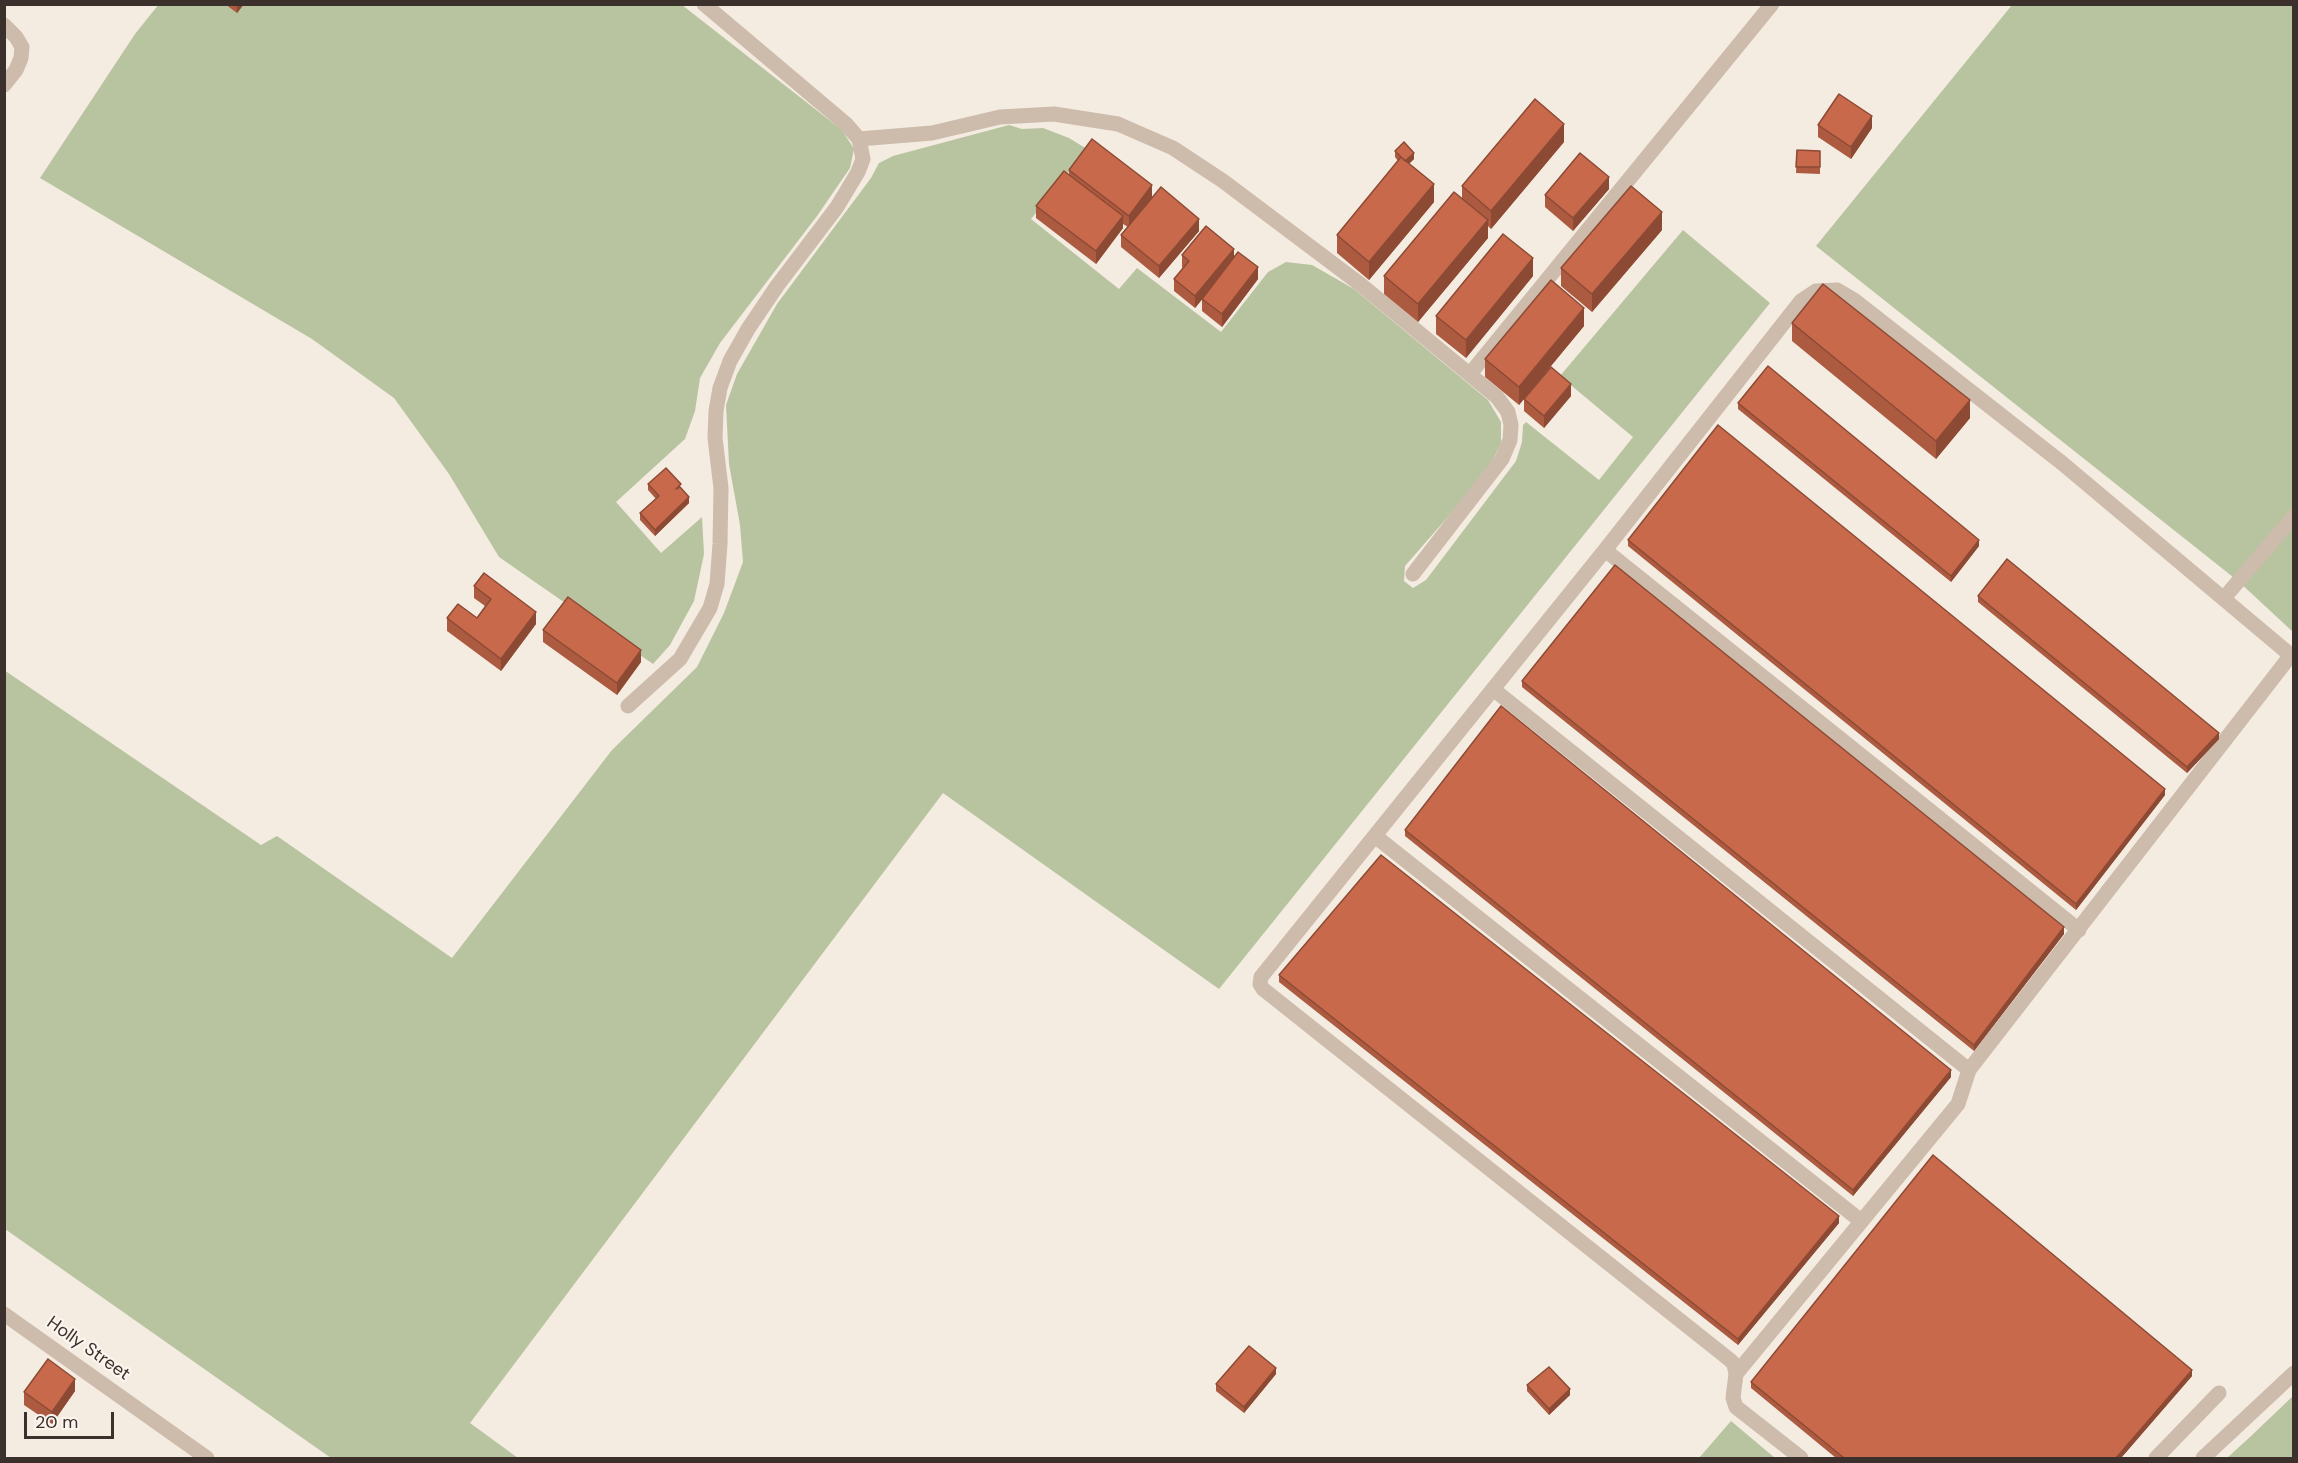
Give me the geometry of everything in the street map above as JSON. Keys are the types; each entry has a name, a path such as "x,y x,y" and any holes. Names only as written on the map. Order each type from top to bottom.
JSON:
{"street":[{"path":"628,706 680,659 710,608 717,584 720,544 721,488 715,438 720,388 730,361 777,286 837,207 858,172 862,159 859,139 846,124 704,4"},
{"path":"1470,374 1772,4"},
{"path":"4,25 22,47 21,58 16,70 4,85"},
{"path":"859,139 933,133 1000,117 1054,114 1118,123 1173,148 1223,181 1360,284 1497,396 1508,412 1511,425 1510,440 1502,459 1413,574"},
{"path":"1736,1374 1958,1104 1969,1070 2292,656 2062,463 1854,300 1837,290 1816,291 1801,301 1605,550 1261,978 1260,984 1263,989 1730,1360 1734,1364 1736,1374 1733,1398 1736,1407 1801,1458"},
{"path":"2224,598 2294,516"},
{"path":"1605,550 2079,930"},
{"path":"1493,689 1969,1070"},
{"path":"1375,836 1861,1221"},
{"name":"Holly Street","path":"4,1314 207,1458"},
{"path":"2203,1458 2294,1373"},
{"path":"2156,1458 2219,1393"}],"green space":[{"path":"159,4 682,5 842,130 854,149 850,168 817,216 720,343 700,378 695,411 685,439 616,502 661,553 702,517 704,554 694,601 670,645 653,664 499,557 449,474 394,398 312,339 40,178 135,34"},
{"path":"2012,5 2293,5 2293,632 2238,581 1816,246"},
{"path":"1009,125 1022,129 1043,128 1069,138 1087,149 1031,219 1119,289 1137,268 1221,332 1268,272 1286,262 1312,265 1354,289 1488,400 1501,422 1501,443 1487,472 1405,566 1404,581 1413,588 1426,580 1516,461 1522,442 1523,425 1526,422 1599,480 1633,437 1560,376 1683,230 1770,303 1219,989 943,793 470,1423 518,1458 331,1458 5,1229 4,670 261,845 277,836 452,958 612,750 697,667 724,613 743,562 740,525 729,464 726,405 737,374 777,304 871,178 879,163 893,156"},
{"path":"2293,1396 2293,1458 2227,1458 2250,1437"},
{"path":"1731,1421 1775,1458 1699,1458"}],"building":[{"path":"1839,94 1872,116 1851,147 1818,125"},
{"path":"1535,99 1564,124 1491,211 1462,186"},
{"path":"1092,139 1152,185 1129,216 1069,170"},
{"path":"1404,142 1414,153 1405,161 1395,151"},
{"path":"1797,150 1820,151 1820,167 1796,167"},
{"path":"1580,153 1609,177 1573,218 1545,195"},
{"path":"1401,157 1434,184 1369,262 1337,235"},
{"path":"1064,171 1123,216 1096,251 1036,206"},
{"path":"1631,186 1662,212 1592,294 1561,268"},
{"path":"1161,187 1199,219 1159,266 1121,235"},
{"path":"1454,192 1488,220 1418,304 1384,276"},
{"path":"1206,226 1234,249 1195,296 1174,279 1189,261 1182,255"},
{"path":"1503,234 1533,258 1466,340 1436,316"},
{"path":"1238,252 1258,267 1222,314 1202,299"},
{"path":"1551,280 1584,308 1519,387 1485,359"},
{"path":"1823,284 1970,400 1936,441 1792,323"},
{"path":"1768,366 1979,540 1951,576 1738,403"},
{"path":"1551,367 1571,384 1544,416 1524,399"},
{"path":"1718,425 2165,789 2076,904 1628,540"},
{"path":"666,468 681,484 676,489 680,487 689,497 655,530 640,513 659,496 648,484"},
{"path":"2007,559 2219,733 2187,767 1978,596"},
{"path":"1615,565 2064,927 1974,1045 1522,681"},
{"path":"484,573 536,612 501,659 447,618 458,604 477,618 491,599 474,586"},
{"path":"568,597 641,650 617,683 543,630"},
{"path":"1501,706 1951,1070 1853,1190 1405,830"},
{"path":"1381,855 1839,1216 1738,1339 1279,975"},
{"path":"1933,1155 2192,1370 2116,1458 1844,1458 1751,1382"},
{"path":"1249,1346 1276,1368 1244,1407 1216,1384"},
{"path":"48,1359 75,1379 52,1412 24,1392"},
{"path":"1549,1367 1570,1389 1549,1409 1527,1385"}]}
